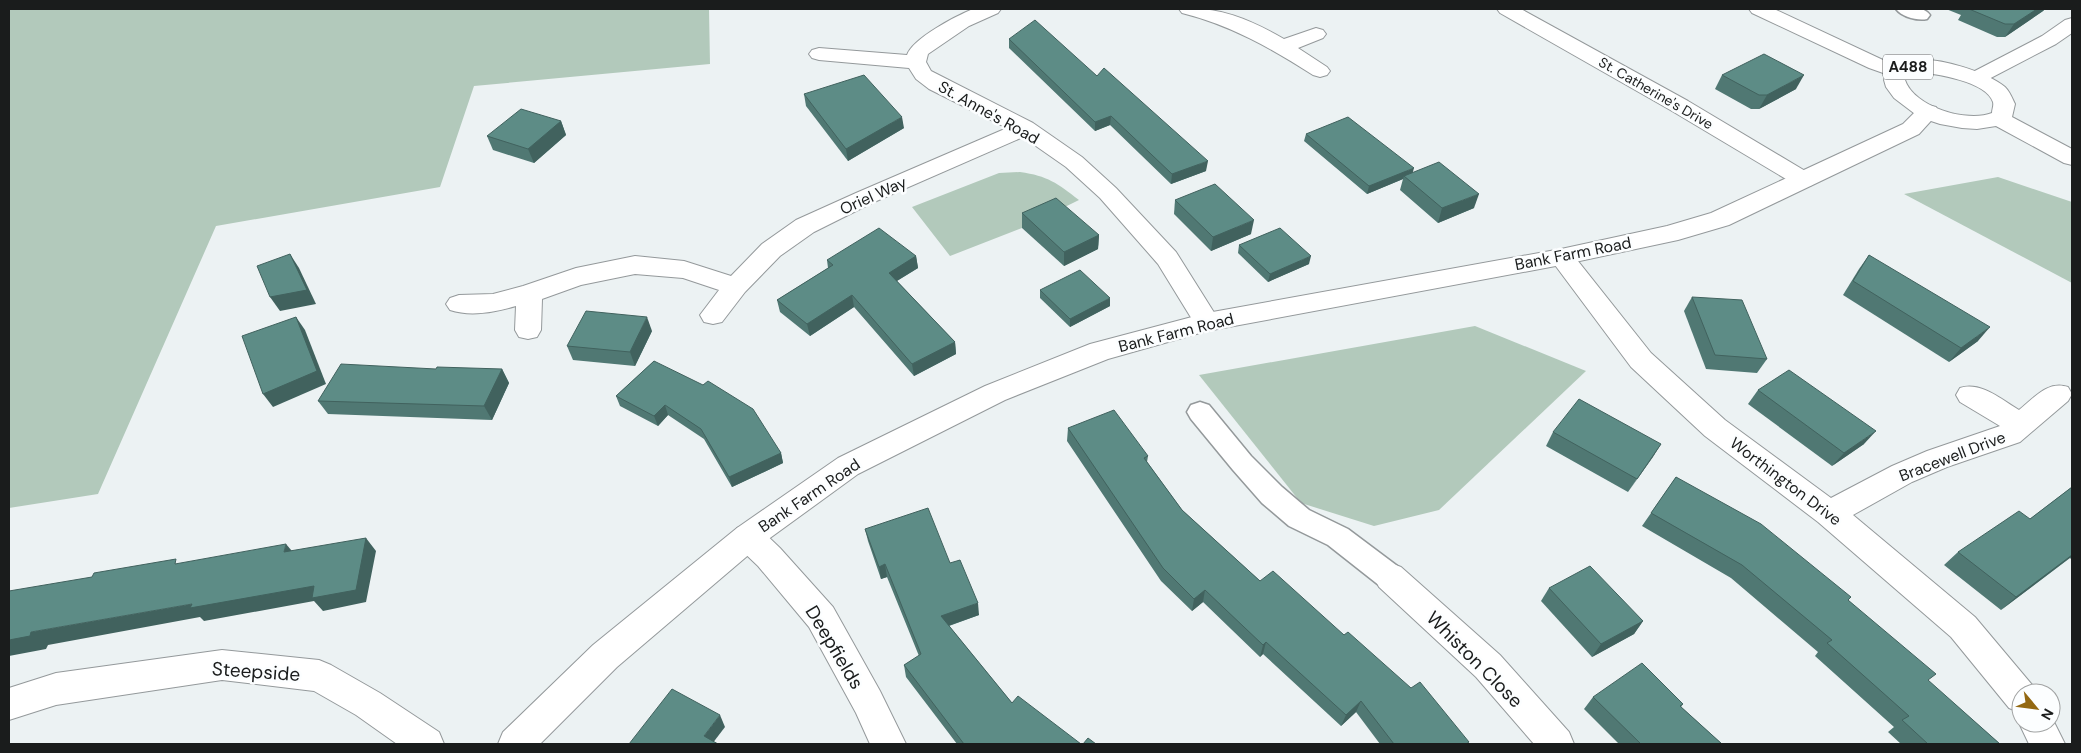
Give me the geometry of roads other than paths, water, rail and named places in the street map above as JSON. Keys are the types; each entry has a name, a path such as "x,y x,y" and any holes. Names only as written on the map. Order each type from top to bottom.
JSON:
{"street":[{"path":"819,54 916,62 918,52 930,42 960,22 991,9"},
{"path":"1189,9 1218,15 1250,28 1284,46 1320,71"},
{"name":"St. Catherine's Drive","path":"1508,9 1680,106 1804,180"},
{"name":"A488","path":"1759,9 1876,64 1898,71 1905,68 1936,67 1976,78 2002,99 2005,111 1999,119 1973,123 1943,118 1908,101 1898,91 1895,85 1898,71"},
{"path":"1976,78 2049,40 2072,24"},
{"path":"1284,46 1316,34"},
{"name":"St. Anne's Road","path":"916,62 923,74 937,84 1025,128 1074,162 1108,193 1167,258 1207,322"},
{"name":"Bank Farm Road","path":"516,744 605,656 748,537 848,466 995,393 1100,351 1207,322 1561,257 1669,234 1720,219 1910,129 1928,112"},
{"path":"1999,119 2072,158"},
{"name":"Oriel Way","path":"713,314 736,286 771,250 805,226 864,198 1025,128"},
{"name":"Worthington Drive","path":"1561,257 1641,360 1715,428 1830,513 1964,627 2011,685"},
{"path":"459,304 493,303 529,294 576,277 635,265 684,270 736,286"},
{"path":"528,330 529,294"},
{"name":"Bracewell Drive","path":"1830,513 1902,474 1937,459 2010,434 2058,394"},
{"name":"Bracewell Drive","path":"1970,395 2021,425"},
{"name":"Deepfields","path":"748,537 769,557 821,617 868,702 888,744"},
{"name":"Whiston Close","path":"1390,577 1488,666 1556,744"},
{"name":"Steepside","path":"9,704 56,689 222,665 319,676 368,704 426,744"}],"lane":[{"path":"1200,412 1242,463 1272,495 1299,518 1338,537 1390,577"}]}
